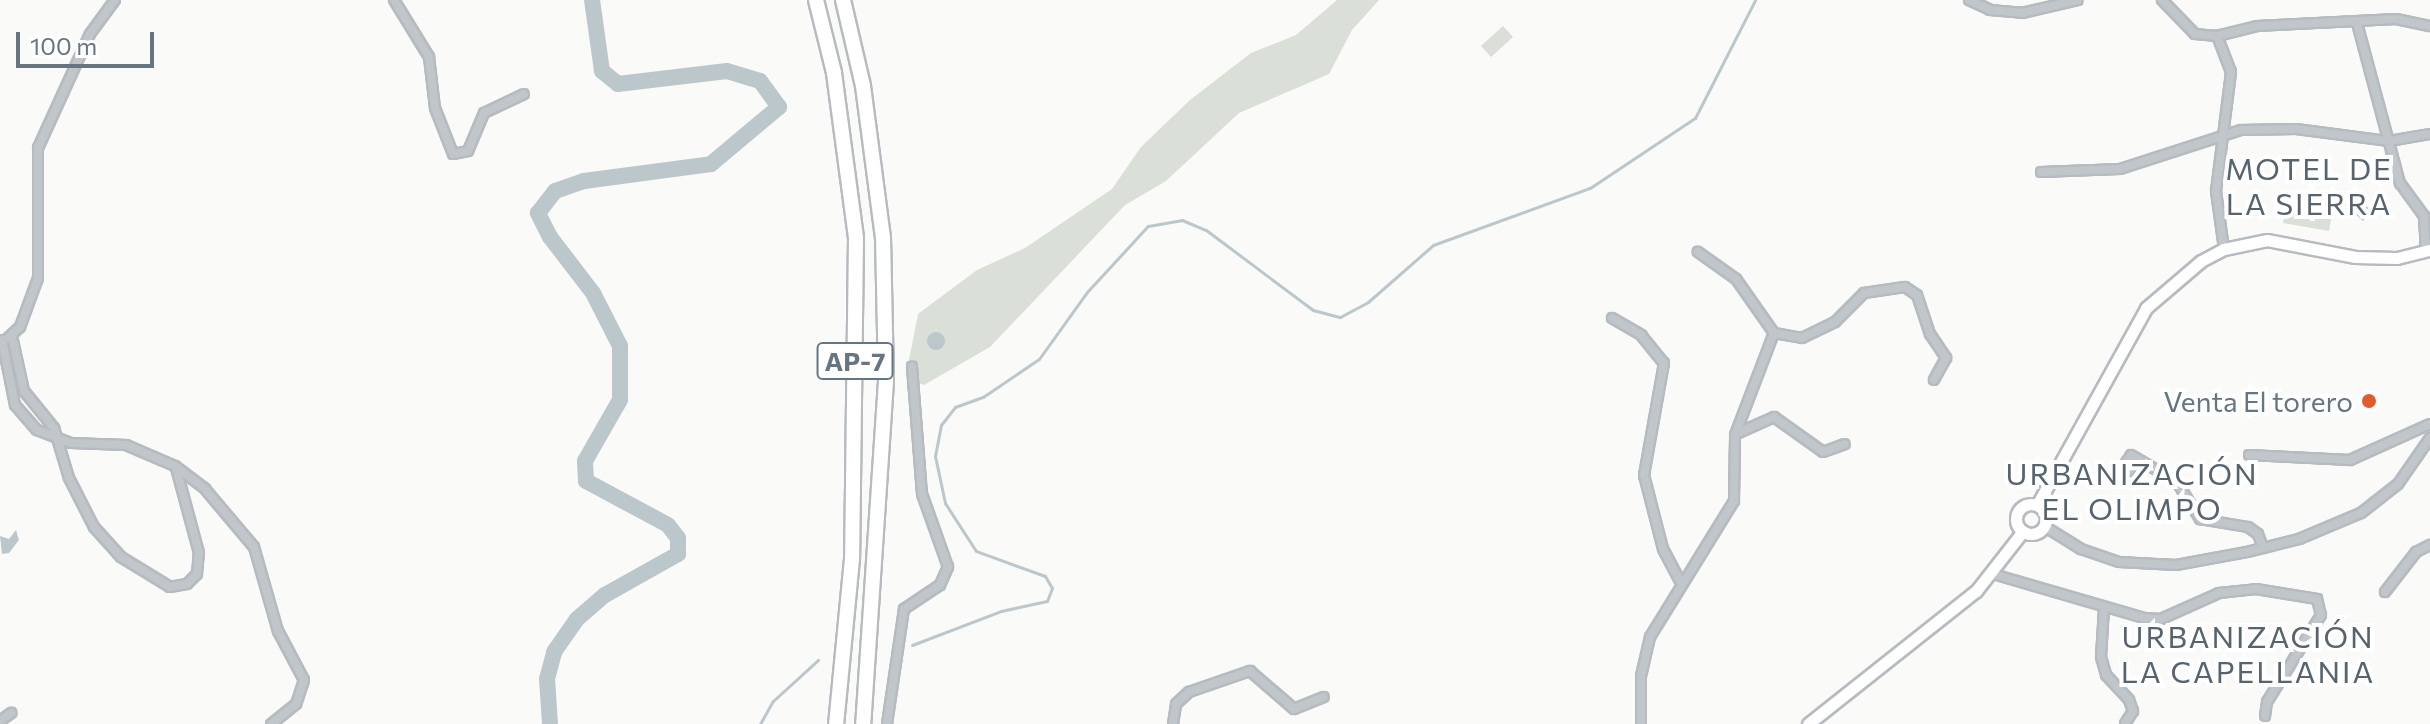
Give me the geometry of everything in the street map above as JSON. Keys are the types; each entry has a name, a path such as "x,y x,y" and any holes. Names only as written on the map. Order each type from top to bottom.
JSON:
{"highway":[{"name":"AP-7","path":"816,0 834,73 856,238 852,559 836,724"},
{"name":"AP-7","path":"843,0 863,86 884,266 886,381 863,724"}],"main road":[{"path":"2037,505 2046,516 2044,526 2037,533 2023,531 2017,524 2019,510 2037,505 2146,308 2181,274 2224,249 2267,240 2355,257 2428,251"},
{"path":"1808,724 1993,574 2023,531"}],"street":[{"path":"115,0 90,34 38,148 38,278 12,336 24,391 54,428 56,440 94,527 121,557 170,587 187,584 197,574 199,553 184,482 175,466"},
{"path":"394,0 429,57 435,108 453,154 468,151 484,113 524,94"},
{"path":"1969,0 1978,8 2022,13 2078,0"},
{"path":"2162,0 2195,34 2217,36 2257,26 2396,19 2430,26"},
{"path":"2357,23 2402,190 2424,216 2428,251"},
{"path":"2217,36 2231,72 2216,191 2224,249"},
{"path":"2041,172 2120,169 2224,134 2296,129 2389,141 2430,134"},
{"path":"1698,252 1736,279 1774,333 1802,338 1835,322 1864,293 1905,287 1917,295 1930,334 1946,358 1934,380"},
{"path":"1612,318 1641,335 1664,363 1644,475 1663,549 1680,581"},
{"path":"1641,724 1641,676 1650,637 1680,581 1734,501 1735,435 1774,333"},
{"path":"12,336 1,340 15,405 37,430 56,440 126,445 175,466 205,489 254,547 262,564 278,631 304,680 296,704 271,724"},
{"path":"887,724 904,609 940,585 948,567 922,494 912,366"},
{"path":"1735,435 1774,417 1823,452 1845,444"},
{"path":"2249,455 2350,460 2430,424"},
{"path":"2044,526 2098,556 2150,565 2263,548 2361,513 2398,484 2430,438"},
{"path":"2136,458 2177,482 2200,519 2248,527 2258,534 2263,548"},
{"path":"2385,592 2416,552 2430,545"},
{"path":"1993,574 2104,608 2161,619 2219,593 2256,589 2317,599 2321,615 2267,702 2265,716"},
{"path":"2104,608 2101,657 2106,675 2129,700 2133,711 2125,724"},
{"path":"1173,724 1176,704 1189,692 1250,671 1294,709 1324,697"},
{"path":"0,721 11,713"}],"shaded area":[{"path":"1337,0 1379,0 1352,30 1329,74 1239,113 1166,181 1125,205 990,347 924,385 914,381 907,370 918,314 977,270 1025,248 1112,189 1141,147 1190,100 1251,53 1296,35"},
{"path":"1503,26 1513,37 1491,57 1481,46"},
{"path":"2351,193 2372,211 2363,221 2342,202"},
{"path":"2287,201 2333,209 2329,231 2283,223"},
{"path":"936,332 945,341 936,350 927,341"},
{"path":"16,530 19,540 9,553 2,554 0,536 9,539"}],"waterway":[{"path":"550,724 547,679 554,652 577,619 605,595 678,554 678,538 668,525 586,481 585,461 620,400 620,346 593,293 550,237 538,213 555,191 584,181 711,164 779,107 760,81 727,71 618,84 602,71 592,0"},
{"path":"912,645 1001,611 1047,601 1052,588 1045,576 976,551 945,503 935,456 941,425 955,407 983,397 1039,359 1087,292 1148,226 1182,220 1206,230 1313,310 1340,317 1368,302 1433,245 1590,188 1695,118 1755,0"},
{"path":"760,724 773,701 818,660"}],"place":[{"name":"Venta El torero","path":"2369,401"}],"district":[{"name":"MOTEL DE LA SIERRA","path":"2309,185"},
{"name":"URBANIZACIÓN EL OLIMPO","path":"2132,490"},
{"name":"URBANIZACIÓN LA CAPELLANIA","path":"2248,653"}]}
